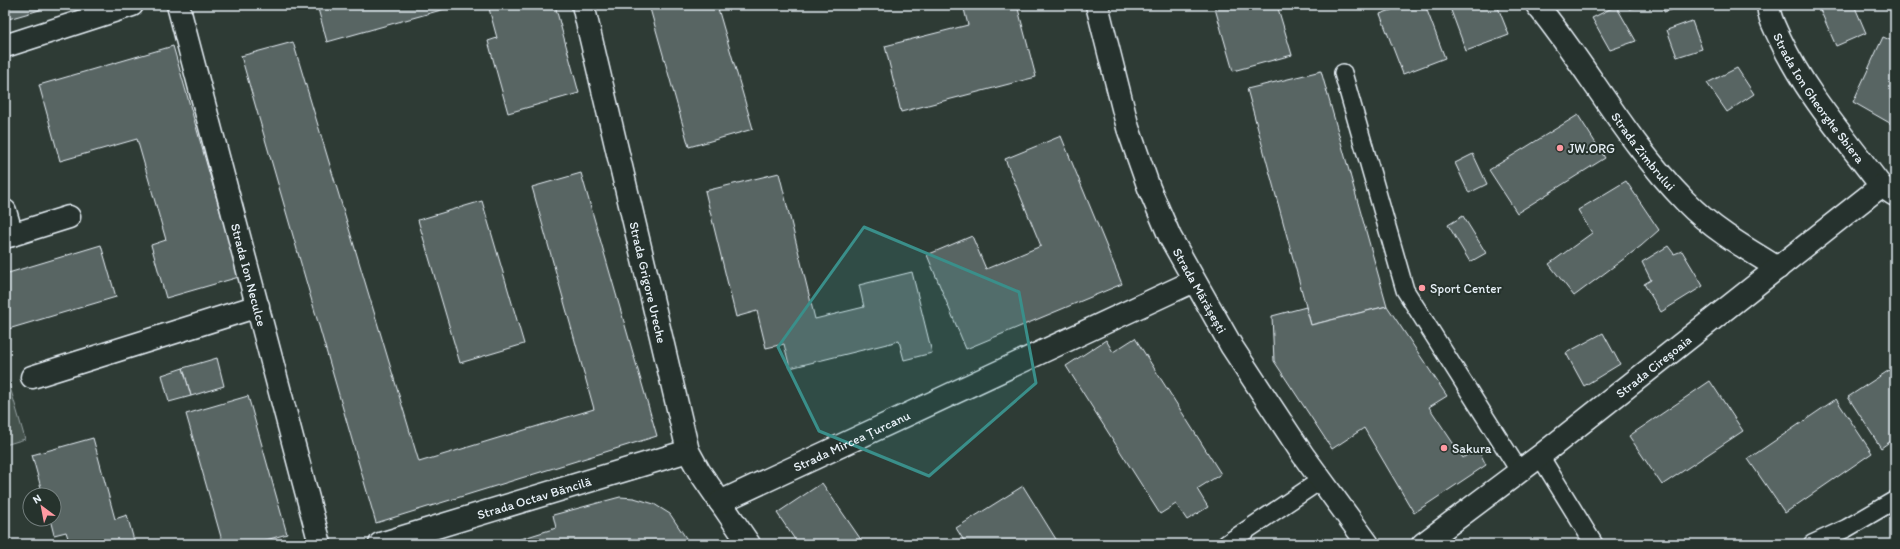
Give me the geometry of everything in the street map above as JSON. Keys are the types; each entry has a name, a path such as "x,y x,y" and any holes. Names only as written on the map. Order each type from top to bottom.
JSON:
{"street":[{"path":"5,46 132,5"},
{"name":"Strada Ion Neculce","path":"178,5 320,544"},
{"name":"Strada Grigore Ureche","path":"583,5 688,451 699,471 748,544"},
{"name":"Strada Mărășești","path":"1097,5 1128,128 1149,188 1170,237 1194,282 1232,346 1322,480 1368,544"},
{"name":"Strada Zimbrului","path":"1537,5 1647,159 1685,202 1727,238 1778,268"},
{"name":"Strada Ion Gheorghe Sbiera","path":"1768,5 1769,15 1785,50 1807,88 1888,190"},
{"name":"Strada Cireșoaia","path":"1423,544 1520,472 1778,268 1888,190"},
{"path":"5,211 9,236 69,217"},
{"name":"Strada Mircea Țurcanu","path":"720,502 1194,282"},
{"path":"32,377 258,306"},
{"name":"Strada Octav Băncilă","path":"380,544 688,451"}],"lane":[{"path":"1343,73 1405,290 1520,472"},
{"path":"1540,456 1594,544"},
{"path":"1226,544 1322,480"},
{"path":"1812,544 1847,528 1895,500"}],"highlighted area":[{"path":"864,227 1019,292 1036,383 929,476 819,431 778,347"}],"shaded area":[{"path":"8,380 25,439 5,445 5,381"}],"building":[{"path":"5,5 57,5 5,20"},
{"path":"317,5 459,5 327,42"},
{"path":"488,5 555,5 579,93 508,113 488,41 497,38"},
{"path":"649,5 717,5 753,129 689,147"},
{"path":"963,5 1017,5 1036,77 901,112 885,46 968,25"},
{"path":"1214,5 1277,5 1292,55 1233,71"},
{"path":"1405,5 1425,5 1445,58 1403,74 1380,14"},
{"path":"1449,5 1497,5 1509,35 1466,51"},
{"path":"1628,5 1646,5 1629,9"},
{"path":"1663,5 1688,5 1664,12"},
{"path":"1818,5 1854,5 1866,33 1836,46"},
{"path":"1616,6 1636,41 1610,50 1592,18"},
{"path":"1692,21 1702,49 1677,57 1667,30"},
{"path":"1883,37 1895,42 1895,126 1853,102"},
{"path":"293,42 419,462 594,409 532,187 581,173 657,436 376,523 241,56"},
{"path":"173,46 239,277 166,298 151,245 166,240 137,139 60,161 39,85"},
{"path":"1737,68 1754,94 1727,112 1707,83"},
{"path":"1321,71 1387,306 1311,325 1247,89"},
{"path":"1578,115 1605,158 1517,213 1489,170"},
{"path":"1061,136 1122,284 966,349 927,255 972,236 986,269 1041,246 1005,159"},
{"path":"1473,154 1487,184 1469,193 1455,163"},
{"path":"779,173 815,319 864,307 859,285 912,272 932,353 904,360 899,341 790,368 784,344 766,348 757,311 736,317 705,191"},
{"path":"1626,181 1659,230 1641,246 1574,296 1549,264 1592,233 1578,210"},
{"path":"482,201 524,344 460,363 418,220"},
{"path":"1463,216 1486,253 1470,262 1448,225"},
{"path":"101,245 116,297 5,330 5,274"},
{"path":"1668,246 1674,254 1682,251 1703,286 1661,312 1644,284 1651,280 1642,262"},
{"path":"1387,306 1447,396 1429,407 1463,458 1477,447 1486,465 1414,513 1364,428 1332,449 1274,361 1272,316 1306,307 1311,325"},
{"path":"1603,333 1620,364 1584,386 1566,353"},
{"path":"1135,338 1221,474 1197,489 1208,507 1187,520 1176,504 1160,514 1066,366 1106,340 1113,352"},
{"path":"217,358 224,386 191,396 183,368"},
{"path":"183,368 191,396 169,402 162,375"},
{"path":"1891,369 1895,374 1895,438 1881,448 1848,397"},
{"path":"1710,381 1743,431 1662,485 1629,436"},
{"path":"248,396 287,534 252,544 223,544 186,414"},
{"path":"1836,399 1872,453 1785,513 1748,459"},
{"path":"93,438 115,519 127,515 135,544 70,544 66,532 54,535 52,527 62,527 62,487 41,487 32,455"},
{"path":"822,483 864,544 798,544 777,513"},
{"path":"1023,486 1059,544 966,544 956,528"},
{"path":"620,497 634,498 654,504 670,514 690,544 505,544 556,528 553,515"}],"place":[{"name":"JW.ORG","path":"1560,148"},
{"name":"Sport Center","path":"1422,288"},
{"name":"Sakura","path":"1444,448"}]}
